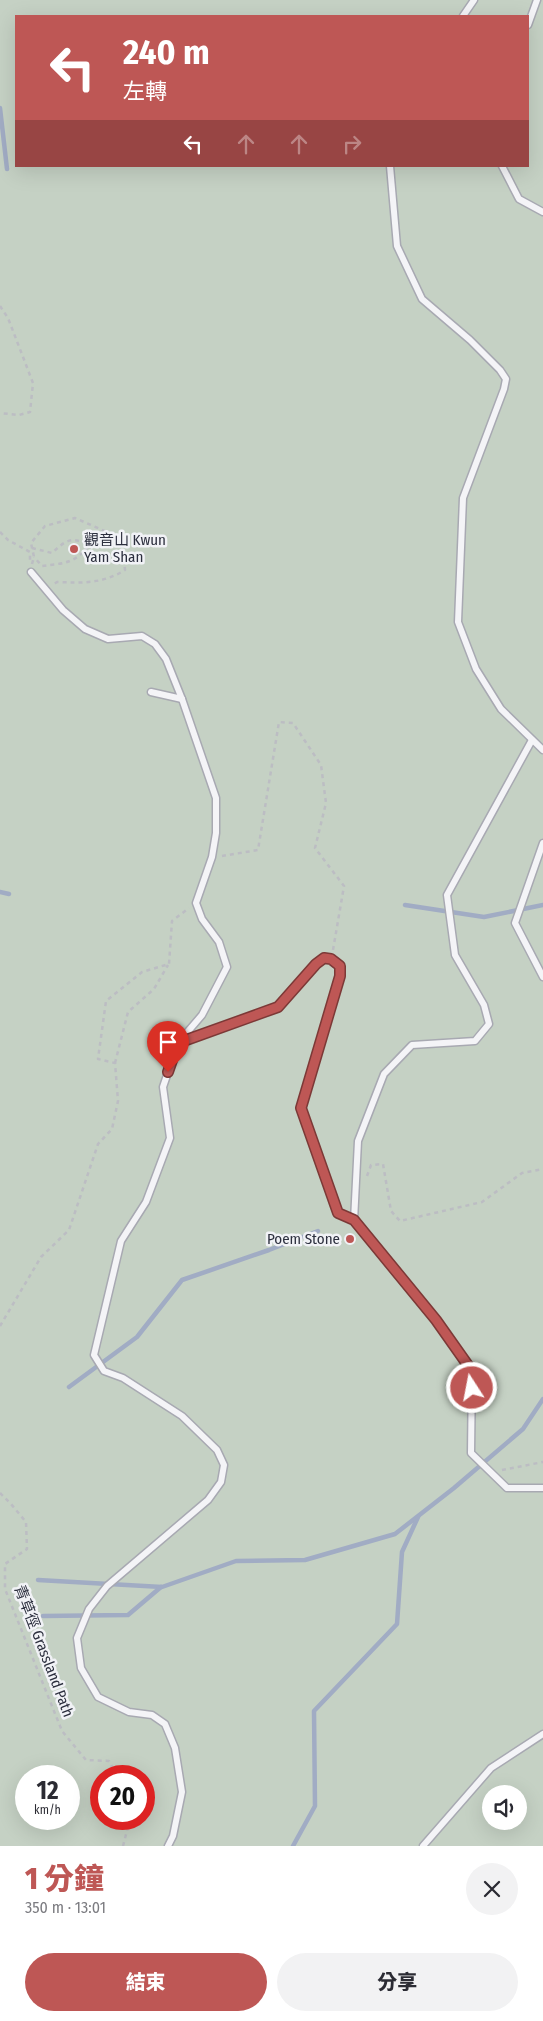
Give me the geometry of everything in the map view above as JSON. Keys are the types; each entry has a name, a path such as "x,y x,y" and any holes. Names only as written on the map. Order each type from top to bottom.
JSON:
{"lane":[{"path":"464,15 474,0"},
{"path":"529,21 537,0"},
{"path":"390,167 397,246 422,299 470,340 500,370 506,379 504,389 463,498 458,622 476,669 501,709 543,750"},
{"path":"503,167 519,199 543,212"},
{"path":"31,572 45,591 63,610 85,628 108,639 142,636 155,644 166,659 182,699 216,798 216,833 212,858 196,902 202,919 219,942 227,967 202,1015 178,1043 163,1087 170,1138 146,1202 121,1241 94,1354 104,1371 123,1378 182,1416 217,1450 224,1465 221,1482 208,1500 107,1586 89,1609 77,1638 82,1668 98,1697 129,1712 152,1715 164,1724 175,1748 182,1792 173,1836 168,1846"},
{"path":"151,692 182,699"},
{"path":"354,1220 358,1141 384,1074 412,1045 475,1041 488,1024 484,1005 455,955 447,895 532,740"},
{"path":"543,843 514,923 543,977"},
{"path":"178,1043 278,1007 316,964 324,958 331,959 340,966 340,976 301,1108 338,1213 354,1220 436,1320 472,1371 471,1453 507,1488 543,1488"},
{"path":"422,1846 491,1768 543,1734"}],"path":[{"path":"0,306 8,318 33,383 30,412 19,415 0,413"},
{"path":"31,572 34,557 31,543 45,526 75,518 116,536 123,551 124,570 116,575 91,583 57,582 45,591"},
{"path":"0,532 8,540 30,552 29,569 31,572"},
{"path":"32,548 52,552 64,542 77,539 89,545 82,556 71,562 42,566 34,557"},
{"path":"212,858 258,850 279,722 293,723 321,765 326,803 315,848 344,886 331,959"},
{"path":"0,1326 41,1257 69,1230 98,1144 112,1129 118,1101 114,1063 128,1012 154,989 169,964 172,921 196,902"},
{"path":"114,1063 98,1059 106,1002 142,972 169,964"},
{"path":"365,1183 371,1165 383,1164 391,1211 400,1221 482,1202 522,1173 543,1169"},
{"path":"491,1472 543,1462"},
{"name":"青草徑 Grassland Path","path":"0,1493 26,1522 27,1550 5,1564 5,1589 62,1731 86,1760 109,1762 111,1765"},
{"path":"123,1846 127,1830"}],"green space":[{"path":"0,0 543,0 543,1846 0,1846"}],"waterway":[{"path":"0,108 7,169"},
{"path":"0,892 9,894"},
{"path":"405,905 484,917 543,905"},
{"path":"69,1387 137,1337 182,1280 318,1231"},
{"path":"38,1580 162,1587 236,1561 305,1560 395,1534 454,1488 523,1429 543,1399"},
{"path":"293,1846 315,1806 314,1711 397,1624 402,1552 418,1517"},
{"path":"43,1616 128,1615 161,1587"}],"place":[{"name":"觀音山 Kwun Yam Shan","path":"74,549"},
{"name":"Poem Stone","path":"350,1239"}],"route":[{"path":"168,1072 178,1043 278,1007 316,964 324,958 331,959 340,966 340,976 301,1108 338,1213 354,1220 436,1320 472,1371 472,1388"}]}
